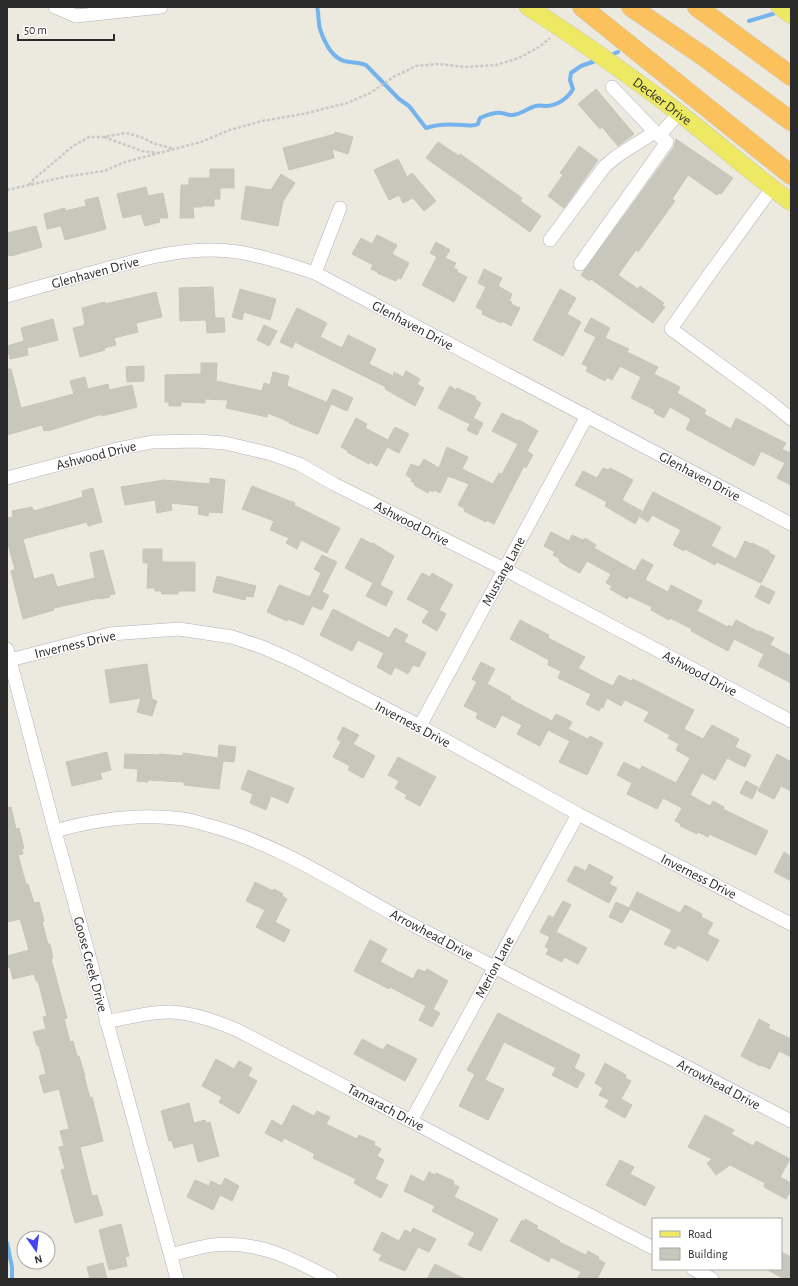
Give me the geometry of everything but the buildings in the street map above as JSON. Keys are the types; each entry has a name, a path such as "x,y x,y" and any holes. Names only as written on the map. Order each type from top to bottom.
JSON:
{"highway":[{"path":"582,7 791,175"},
{"path":"631,7 703,56 791,121"},
{"path":"696,7 791,76"}],"main road":[{"name":"Decker Drive","path":"528,7 582,43 679,113 791,202"},
{"path":"780,7 791,15"}],"street":[{"path":"54,7 76,16 161,7"},
{"path":"580,264 668,142 657,134 612,87"},
{"path":"550,240 605,166 617,156 657,134 679,113"},
{"path":"772,188 671,329 768,400 791,419"},
{"path":"315,273 340,208"},
{"name":"Glenhaven Drive","path":"7,296 126,263 169,253 200,251 238,252 276,261 315,273 791,524"},
{"name":"Mustang Lane","path":"420,726 587,416"},
{"name":"Ashwood Drive","path":"7,478 117,449 152,442 197,441 225,443 271,454 299,464 334,484 504,569 791,721"},
{"name":"Inverness Drive","path":"8,655 110,634 178,629 232,637 262,647 294,661 420,726 578,814 791,924"},
{"name":"Goose Creek Drive","path":"8,655 106,1022 177,1279"},
{"name":"Merion Lane","path":"411,1121 578,814"},
{"name":"Arrowhead Drive","path":"55,831 112,818 155,817 184,819 231,832 272,848 413,925 791,1121"},
{"name":"Tamarach Drive","path":"106,1022 170,1012 189,1014 219,1022 237,1030 652,1247"},
{"path":"171,1255 203,1246 247,1245 281,1254 332,1279"},
{"path":"695,1270 712,1279"}],"path":[{"path":"7,190 64,177 104,171 125,162 201,142 230,130 262,121 303,114 347,103 370,93 395,76 416,66 439,64 465,67 496,66 519,58 539,47 560,28"},
{"path":"29,185 73,146 89,137 103,137 126,133 141,137 174,150"},
{"path":"103,137 142,151 161,153"}],"waterway":[{"path":"317,7 320,29 326,43 335,56 344,61 366,65 399,99 409,106 426,128 453,124 470,126 478,124 480,118 490,114 502,113 514,115 536,106 554,105 565,98 573,89 570,80 571,73 581,66 598,60"},
{"path":"749,21 779,12"},
{"path":"609,56 618,52"},
{"path":"7,1243 12,1267 12,1279"}]}
